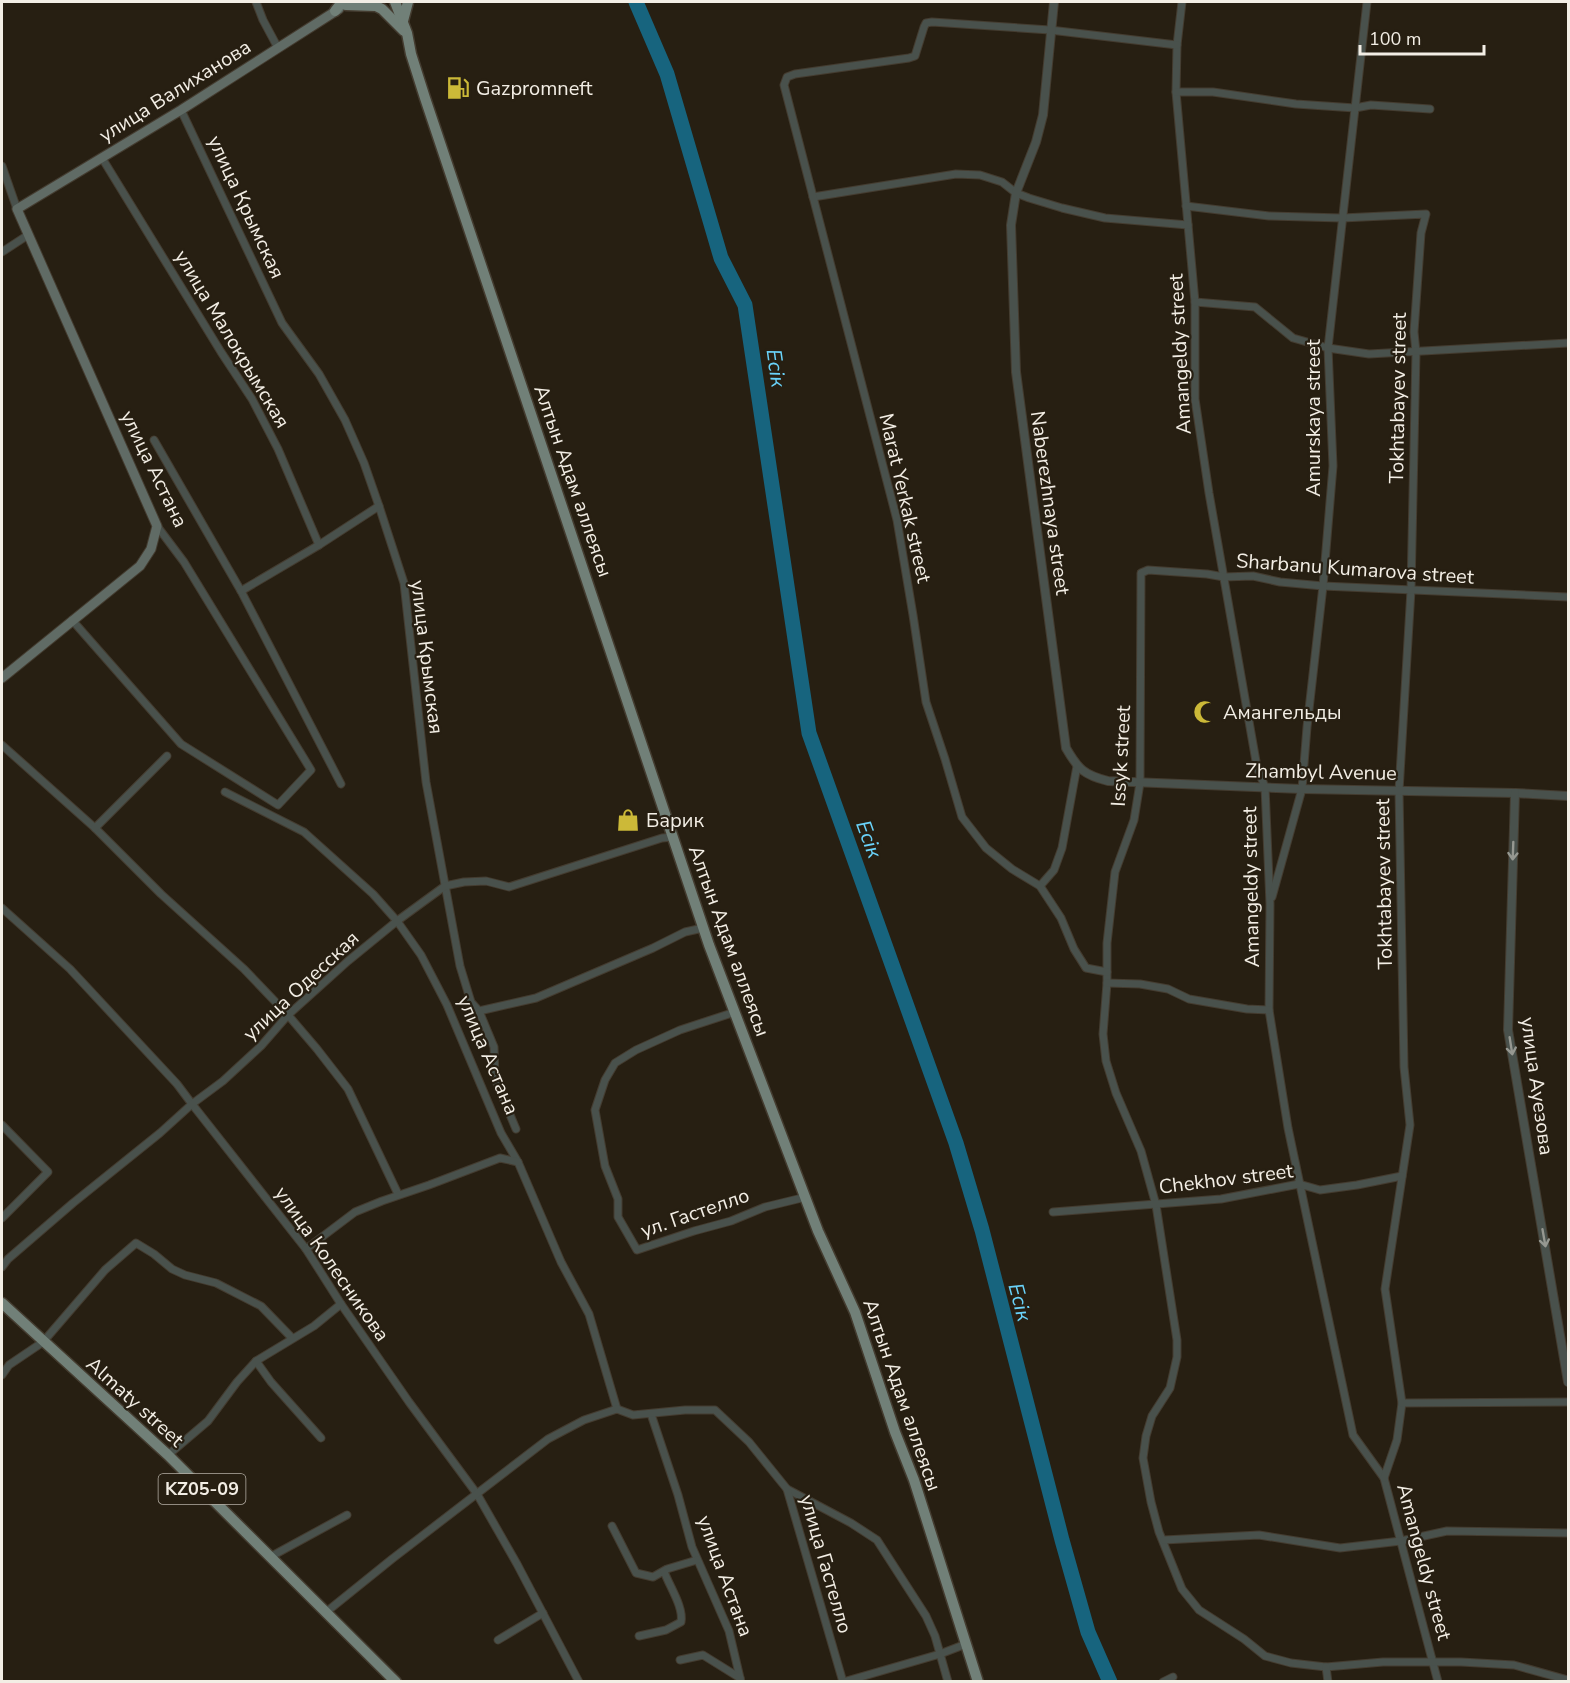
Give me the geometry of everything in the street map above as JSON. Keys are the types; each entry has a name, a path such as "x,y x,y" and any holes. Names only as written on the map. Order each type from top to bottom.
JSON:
{"main road":[{"name":"Алтын Адам аллеясы","path":"394,2 403,21 425,98 704,927 818,1231 855,1312 895,1432 914,1480 978,1682"},
{"path":"403,21 408,2"},
{"name":"улица Валиханова","path":"17,209 181,110 344,5"},
{"path":"344,5 376,6 407,33"},
{"name":"улица Астана","path":"17,209 157,526"},
{"path":"2,678 140,566 152,549 157,526"},
{"name":"Almaty street","path":"2,1303 168,1455 396,1682"}],"street":[{"path":"256,2 278,48"},
{"name":"Naberezhnaya street","path":"1053,2 1043,115 1036,142 1016,193 1011,225 1016,372 1065,748 1077,766"},
{"name":"Amangeldy street","path":"1182,2 1177,45 1176,92 1194,302 1195,399 1209,493 1257,766 1265,787 1270,904 1269,1010 1299,1184 1353,1435 1384,1478 1438,1682"},
{"name":"Amurskaya street","path":"1270,904 1302,789 1333,466 1328,348 1367,2"},
{"name":"Marat Yerkak street","path":"1040,886 1012,869 986,848 962,817 926,702 897,520 784,85 787,77 795,74 915,56 926,23 1050,30"},
{"path":"1050,30 1177,45"},
{"path":"1176,92 1213,92 1296,104 1355,108 1371,105 1430,109"},
{"name":"улица Крымская","path":"181,110 282,323 319,374 345,420 364,463 379,506 404,583 426,782 460,966 471,1002 479,1011 494,1047 495,1079 516,1129"},
{"name":"улица Малокрымская","path":"102,158 252,399 278,449 319,545"},
{"name":"улица Астана","path":"2,166 17,209"},
{"path":"813,197 956,174 980,176 1002,182 1016,193 1062,208 1105,218 1188,225"},
{"path":"1186,206 1269,216 1342,218"},
{"name":"Tokhtabayev street","path":"1342,218 1426,214 1421,233 1414,332 1416,352 1411,590 1399,791 1404,1067 1410,1125 1385,1289 1402,1402 1397,1440 1384,1478"},
{"path":"2,252 28,235"},
{"path":"1194,302 1255,307 1293,338 1328,348 1369,354 1569,343"},
{"path":"154,440 241,591 341,784"},
{"path":"241,591 379,506"},
{"name":"улица Астана","path":"72,620 181,744 258,793 278,805 310,770 184,562 157,526"},
{"name":"Sharbanu Kumarova street","path":"1141,573 1148,570 1224,577 1253,576 1280,582 1323,586 1569,597"},
{"name":"Issyk street","path":"1107,983 1107,943 1115,872 1134,820 1140,783 1141,573"},
{"path":"2,745 244,969 288,1015 348,1089 398,1194"},
{"path":"94,828 167,756"},
{"path":"1077,766 1062,848 1054,870 1040,886 1061,918 1074,949 1086,968 1107,972"},
{"name":"Zhambyl Avenue","path":"1077,766 1093,777 1108,782 1569,796"},
{"name":"улица Астана","path":"225,792 304,832 373,894 397,921 421,955 447,1005 501,1133 518,1162 561,1262 590,1314 617,1409"},
{"name":"улица Ауезова","path":"1515,793 1509,1030 1569,1382"},
{"name":"улица Одесская","path":"2,1266 73,1203 223,1081 261,1046 288,1015 348,961 445,886 486,881 509,887 662,838 673,837"},
{"name":"улица Колесникова","path":"2,910 70,969 177,1084 306,1250 409,1402 477,1494 579,1682"},
{"path":"479,1011 536,998 685,932 704,927"},
{"path":"1269,1010 1247,1009 1189,999 1168,989 1140,984 1107,983 1103,1034 1106,1061 1116,1093 1141,1151 1156,1205 1177,1340 1177,1357 1170,1388 1152,1416 1143,1458 1159,1532 1182,1589 1198,1610 1244,1639 1265,1656 1291,1663 1326,1667 1383,1662 1514,1665 1569,1680"},
{"name":"ул. Гастелло","path":"735,1012 680,1030 636,1050 615,1063 605,1080 596,1110 605,1166 618,1199 618,1217 637,1250 731,1221 765,1207 806,1197"},
{"path":"2,1125 48,1172 2,1218"},
{"path":"306,1250 355,1212 398,1194 429,1185 500,1158 518,1162"},
{"name":"Chekhov street","path":"1053,1212 1221,1199 1299,1184 1320,1190 1402,1176"},
{"path":"2,1375 9,1365 43,1342 105,1270 136,1244 154,1254 172,1269 216,1283 261,1306 292,1338"},
{"path":"168,1455 207,1421 256,1361 314,1326 341,1304"},
{"path":"256,1361 321,1438"},
{"path":"1402,1402 1569,1402"},
{"path":"325,1613 548,1439 584,1420 617,1409 633,1415 651,1414"},
{"name":"улица Гастелло","path":"651,1414 685,1410 715,1410 749,1442 787,1489 843,1681"},
{"name":"улица Астана","path":"651,1414 678,1495 692,1547 729,1631 741,1680"},
{"path":"787,1489 851,1523 877,1540 926,1616 935,1636 948,1682"},
{"path":"270,1557 347,1515"},
{"path":"612,1526 636,1572 653,1576 697,1560"},
{"path":"1164,1540 1259,1535 1340,1548 1401,1541 1448,1531 1569,1533"},
{"path":"639,1636 666,1630 681,1622 682,1616 664,1571"},
{"path":"498,1640 543,1613"},
{"path":"843,1681 940,1654 966,1644"},
{"path":"680,1660 703,1655 741,1680"},
{"path":"1326,1667 1328,1682"},
{"path":"1163,1682 1173,1677"}],"waterway":[{"name":"Есік","path":"636,2 667,74 721,258 745,305 809,733 956,1143 982,1230 1088,1632 1110,1682"}],"place":[{"name":"Gazpromneft","path":"458,88"},
{"name":"Амангельды","path":"1205,712"},
{"name":"Барик","path":"628,820"}]}
